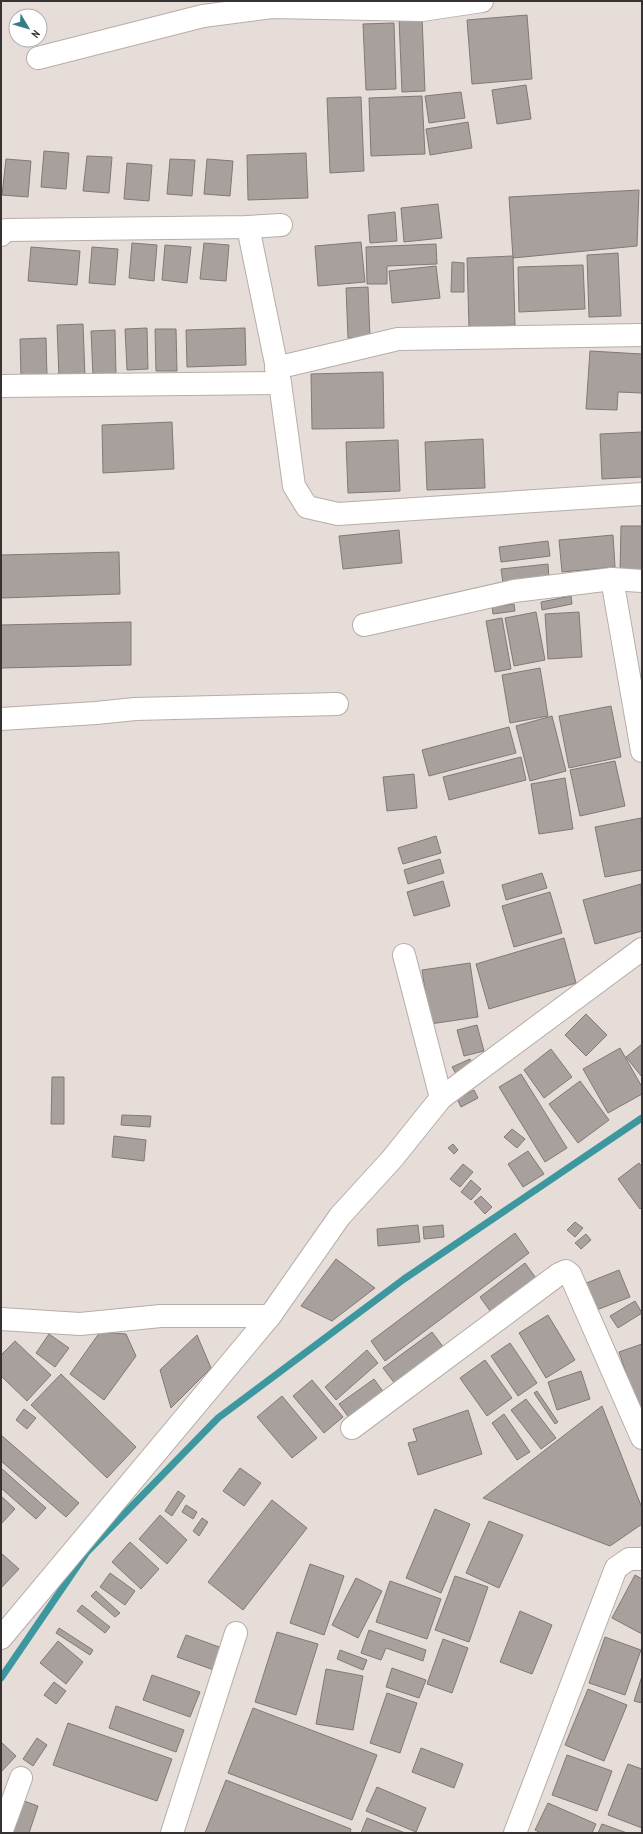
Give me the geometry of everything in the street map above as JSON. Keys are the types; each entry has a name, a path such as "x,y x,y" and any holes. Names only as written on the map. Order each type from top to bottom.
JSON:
{"street":[{"path":"38,58 203,16 272,7 422,10 482,1"},
{"path":"1,235 6,230 248,227 281,225"},
{"path":"248,227 278,375 294,486 307,507 338,514 642,494"},
{"path":"1,386 278,375 398,339 642,335"},
{"path":"612,578 642,751"},
{"path":"364,624 514,591 612,578 642,581"},
{"path":"1,719 96,714 135,709 337,704"},
{"path":"1,1638 270,1316 340,1216 392,1159 441,1098 642,949"},
{"path":"404,955 441,1098"},
{"path":"352,1428 552,1278 566,1271 570,1274 642,1438"},
{"path":"1,1319 80,1324 161,1316 270,1316"},
{"path":"515,1833 616,1568 629,1560 642,1559"},
{"path":"172,1833 236,1634"},
{"path":"1,1833 21,1778"}],"building":[{"path":"527,15 532,79 472,84 467,20"},
{"path":"422,17 425,91 402,92 399,18"},
{"path":"394,23 396,89 366,90 363,24"},
{"path":"526,85 531,119 497,124 492,90"},
{"path":"461,92 465,118 429,123 425,96"},
{"path":"422,96 425,154 371,156 369,98"},
{"path":"361,97 364,171 330,173 327,98"},
{"path":"468,122 472,148 430,155 426,129"},
{"path":"44,151 69,153 66,189 41,187"},
{"path":"306,153 308,198 248,200 247,155"},
{"path":"87,156 112,157 109,193 83,191"},
{"path":"6,159 31,161 28,197 2,195"},
{"path":"170,159 195,160 192,196 167,194"},
{"path":"207,159 233,161 230,196 204,194"},
{"path":"127,163 152,165 149,201 124,199"},
{"path":"639,190 637,246 513,258 509,197"},
{"path":"438,204 442,238 404,242 401,208"},
{"path":"395,212 397,241 370,243 368,215"},
{"path":"361,242 365,282 318,286 315,246"},
{"path":"132,243 157,245 154,281 129,278"},
{"path":"204,243 229,245 226,281 200,279"},
{"path":"436,244 437,264 387,266 387,284 367,284 366,247"},
{"path":"165,245 191,247 187,283 162,280"},
{"path":"31,247 80,251 77,285 28,281"},
{"path":"92,247 118,249 115,285 89,283"},
{"path":"618,253 621,316 589,317 587,255"},
{"path":"513,256 515,325 469,327 467,258"},
{"path":"452,262 464,263 464,292 451,292"},
{"path":"583,265 585,309 519,312 518,267"},
{"path":"436,266 440,298 392,303 389,271"},
{"path":"368,287 370,337 348,338 346,288"},
{"path":"83,324 85,377 59,378 57,325"},
{"path":"147,328 148,369 127,370 125,329"},
{"path":"245,328 246,365 187,367 186,330"},
{"path":"155,329 176,329 177,371 156,371"},
{"path":"115,330 116,375 93,376 91,331"},
{"path":"46,338 47,376 21,377 20,339"},
{"path":"590,351 642,354 642,393 618,392 617,410 586,409"},
{"path":"383,372 384,428 312,429 311,374"},
{"path":"172,422 174,469 103,473 102,425"},
{"path":"642,432 642,477 602,479 600,434"},
{"path":"483,439 485,488 427,490 425,442"},
{"path":"398,440 400,491 348,493 346,442"},
{"path":"621,526 642,526 642,572 620,572"},
{"path":"399,530 402,563 343,569 339,536"},
{"path":"613,535 615,567 562,572 559,540"},
{"path":"548,541 550,556 501,562 499,547"},
{"path":"119,552 120,594 1,598 1,555"},
{"path":"548,564 549,578 503,583 501,569"},
{"path":"571,596 572,604 542,610 541,602"},
{"path":"514,604 515,611 493,614 492,607"},
{"path":"536,612 545,660 514,666 505,618"},
{"path":"579,612 582,657 548,659 545,614"},
{"path":"502,618 511,669 495,672 486,621"},
{"path":"131,622 131,665 1,668 1,625"},
{"path":"540,668 548,716 510,723 502,675"},
{"path":"611,706 621,757 569,768 559,716"},
{"path":"552,716 566,771 530,781 516,726"},
{"path":"509,727 516,753 429,776 422,750"},
{"path":"521,757 526,780 449,800 443,777"},
{"path":"615,761 625,806 580,816 570,770"},
{"path":"414,774 417,808 387,811 383,777"},
{"path":"565,778 573,829 539,834 531,784"},
{"path":"641,818 642,870 605,877 595,827"},
{"path":"436,836 441,853 403,864 398,848"},
{"path":"440,859 444,873 408,884 404,870"},
{"path":"542,873 547,888 506,900 502,885"},
{"path":"443,881 450,906 414,916 407,892"},
{"path":"641,884 642,931 595,944 583,900"},
{"path":"550,892 562,933 514,947 502,906"},
{"path":"564,938 576,983 489,1009 476,964"},
{"path":"470,963 478,1017 430,1024 422,970"},
{"path":"586,1014 607,1035 586,1056 565,1035"},
{"path":"477,1025 484,1051 464,1056 457,1030"},
{"path":"642,1044 642,1077 626,1057"},
{"path":"620,1048 642,1087 642,1094 608,1113 583,1069"},
{"path":"551,1049 572,1077 544,1098 524,1070"},
{"path":"470,1059 473,1066 456,1074 452,1067"},
{"path":"521,1074 567,1148 545,1162 499,1087"},
{"path":"52,1077 64,1077 64,1124 51,1124"},
{"path":"580,1081 609,1120 578,1143 549,1104"},
{"path":"474,1090 478,1098 461,1107 457,1099"},
{"path":"122,1115 151,1116 150,1127 121,1125"},
{"path":"512,1129 525,1139 517,1148 504,1137"},
{"path":"114,1136 146,1140 144,1161 112,1157"},
{"path":"453,1144 458,1150 454,1154 448,1148"},
{"path":"528,1151 544,1174 523,1187 508,1164"},
{"path":"639,1163 642,1167 642,1207 640,1209 618,1179"},
{"path":"463,1164 473,1172 460,1187 450,1179"},
{"path":"471,1180 481,1189 471,1200 461,1192"},
{"path":"481,1196 492,1207 485,1214 474,1202"},
{"path":"575,1222 583,1228 575,1237 567,1230"},
{"path":"418,1225 420,1242 378,1246 377,1229"},
{"path":"443,1225 444,1237 424,1239 423,1227"},
{"path":"515,1233 529,1253 385,1361 371,1341"},
{"path":"586,1234 591,1240 581,1249 575,1243"},
{"path":"336,1259 375,1288 332,1321 301,1306"},
{"path":"525,1263 538,1281 493,1315 480,1297"},
{"path":"619,1270 630,1297 594,1311 584,1284"},
{"path":"635,1301 642,1313 618,1328 610,1316"},
{"path":"548,1315 575,1360 546,1378 519,1333"},
{"path":"100,1332 126,1334 136,1356 104,1400 70,1374"},
{"path":"432,1332 447,1352 398,1388 383,1368"},
{"path":"49,1334 69,1348 55,1367 36,1353"},
{"path":"197,1335 211,1368 171,1408 160,1370"},
{"path":"15,1341 51,1375 27,1401 1,1376 1,1355"},
{"path":"510,1343 537,1383 518,1396 491,1356"},
{"path":"642,1344 642,1414 640,1415 619,1352"},
{"path":"367,1350 378,1363 336,1400 325,1387"},
{"path":"485,1360 512,1398 487,1416 460,1378"},
{"path":"581,1371 590,1399 557,1410 548,1382"},
{"path":"61,1374 136,1447 107,1478 31,1405"},
{"path":"374,1379 387,1397 352,1422 339,1404"},
{"path":"312,1380 343,1417 324,1433 293,1396"},
{"path":"537,1391 558,1422 555,1424 534,1393"},
{"path":"282,1396 317,1438 292,1458 257,1417"},
{"path":"526,1399 556,1438 541,1449 511,1410"},
{"path":"602,1406 642,1508 642,1524 610,1546 483,1498"},
{"path":"24,1409 36,1418 27,1429 16,1420"},
{"path":"468,1410 482,1454 418,1475 408,1443 417,1441 413,1429"},
{"path":"504,1414 530,1452 517,1460 492,1423"},
{"path":"1,1435 79,1503 66,1517 1,1461"},
{"path":"1,1468 46,1508 36,1519 1,1488"},
{"path":"240,1468 261,1483 244,1506 223,1491"},
{"path":"178,1491 185,1496 172,1516 165,1511"},
{"path":"1,1496 15,1509 1,1524"},
{"path":"272,1500 307,1528 243,1610 208,1582"},
{"path":"186,1505 197,1512 193,1519 182,1512"},
{"path":"435,1509 470,1524 441,1593 406,1578"},
{"path":"160,1515 187,1540 167,1564 139,1539"},
{"path":"202,1518 208,1522 199,1536 193,1531"},
{"path":"489,1521 523,1535 499,1588 466,1573"},
{"path":"130,1542 159,1569 141,1589 112,1562"},
{"path":"1,1553 19,1569 1,1588"},
{"path":"310,1564 344,1576 324,1635 290,1623"},
{"path":"110,1573 135,1591 125,1605 100,1587"},
{"path":"635,1575 642,1579 642,1634 612,1618"},
{"path":"455,1576 488,1587 469,1642 435,1630"},
{"path":"356,1578 382,1591 358,1638 332,1625"},
{"path":"390,1581 441,1599 427,1639 376,1622"},
{"path":"96,1591 120,1613 115,1617 91,1596"},
{"path":"82,1605 110,1627 105,1633 77,1611"},
{"path":"520,1611 552,1625 532,1674 500,1662"},
{"path":"59,1628 93,1650 90,1655 56,1633"},
{"path":"369,1630 426,1650 423,1661 386,1648 381,1660 361,1653"},
{"path":"277,1632 318,1644 296,1715 255,1702"},
{"path":"186,1635 222,1648 214,1670 177,1657"},
{"path":"605,1637 641,1650 625,1695 589,1683"},
{"path":"443,1639 468,1648 452,1693 427,1684"},
{"path":"58,1641 83,1662 66,1684 40,1663"},
{"path":"340,1650 367,1660 363,1670 337,1659"},
{"path":"392,1668 426,1680 419,1698 386,1687"},
{"path":"326,1669 363,1676 353,1730 316,1724"},
{"path":"152,1675 200,1692 190,1717 143,1700"},
{"path":"642,1676 642,1703 634,1701"},
{"path":"54,1682 66,1691 56,1704 44,1695"},
{"path":"588,1689 627,1705 604,1761 565,1745"},
{"path":"387,1693 417,1703 400,1753 370,1743"},
{"path":"116,1706 184,1730 176,1752 109,1728"},
{"path":"253,1708 377,1755 352,1820 228,1773"},
{"path":"68,1723 172,1759 157,1801 53,1765"},
{"path":"37,1738 47,1745 33,1766 23,1759"},
{"path":"1,1742 16,1756 1,1772"},
{"path":"421,1748 463,1764 454,1788 412,1772"},
{"path":"567,1755 612,1771 597,1811 552,1795"},
{"path":"628,1764 642,1769 642,1828 608,1815"},
{"path":"226,1780 351,1829 350,1833 205,1833"},
{"path":"377,1787 426,1808 416,1832 366,1811"},
{"path":"24,1801 38,1806 29,1833 13,1833"},
{"path":"548,1803 596,1824 592,1833 541,1833 535,1830"},
{"path":"367,1818 405,1833 361,1833"},
{"path":"602,1824 627,1833 598,1833"}],"waterway":[{"path":"1,1678 87,1552 218,1418 404,1279 642,1118"}]}
